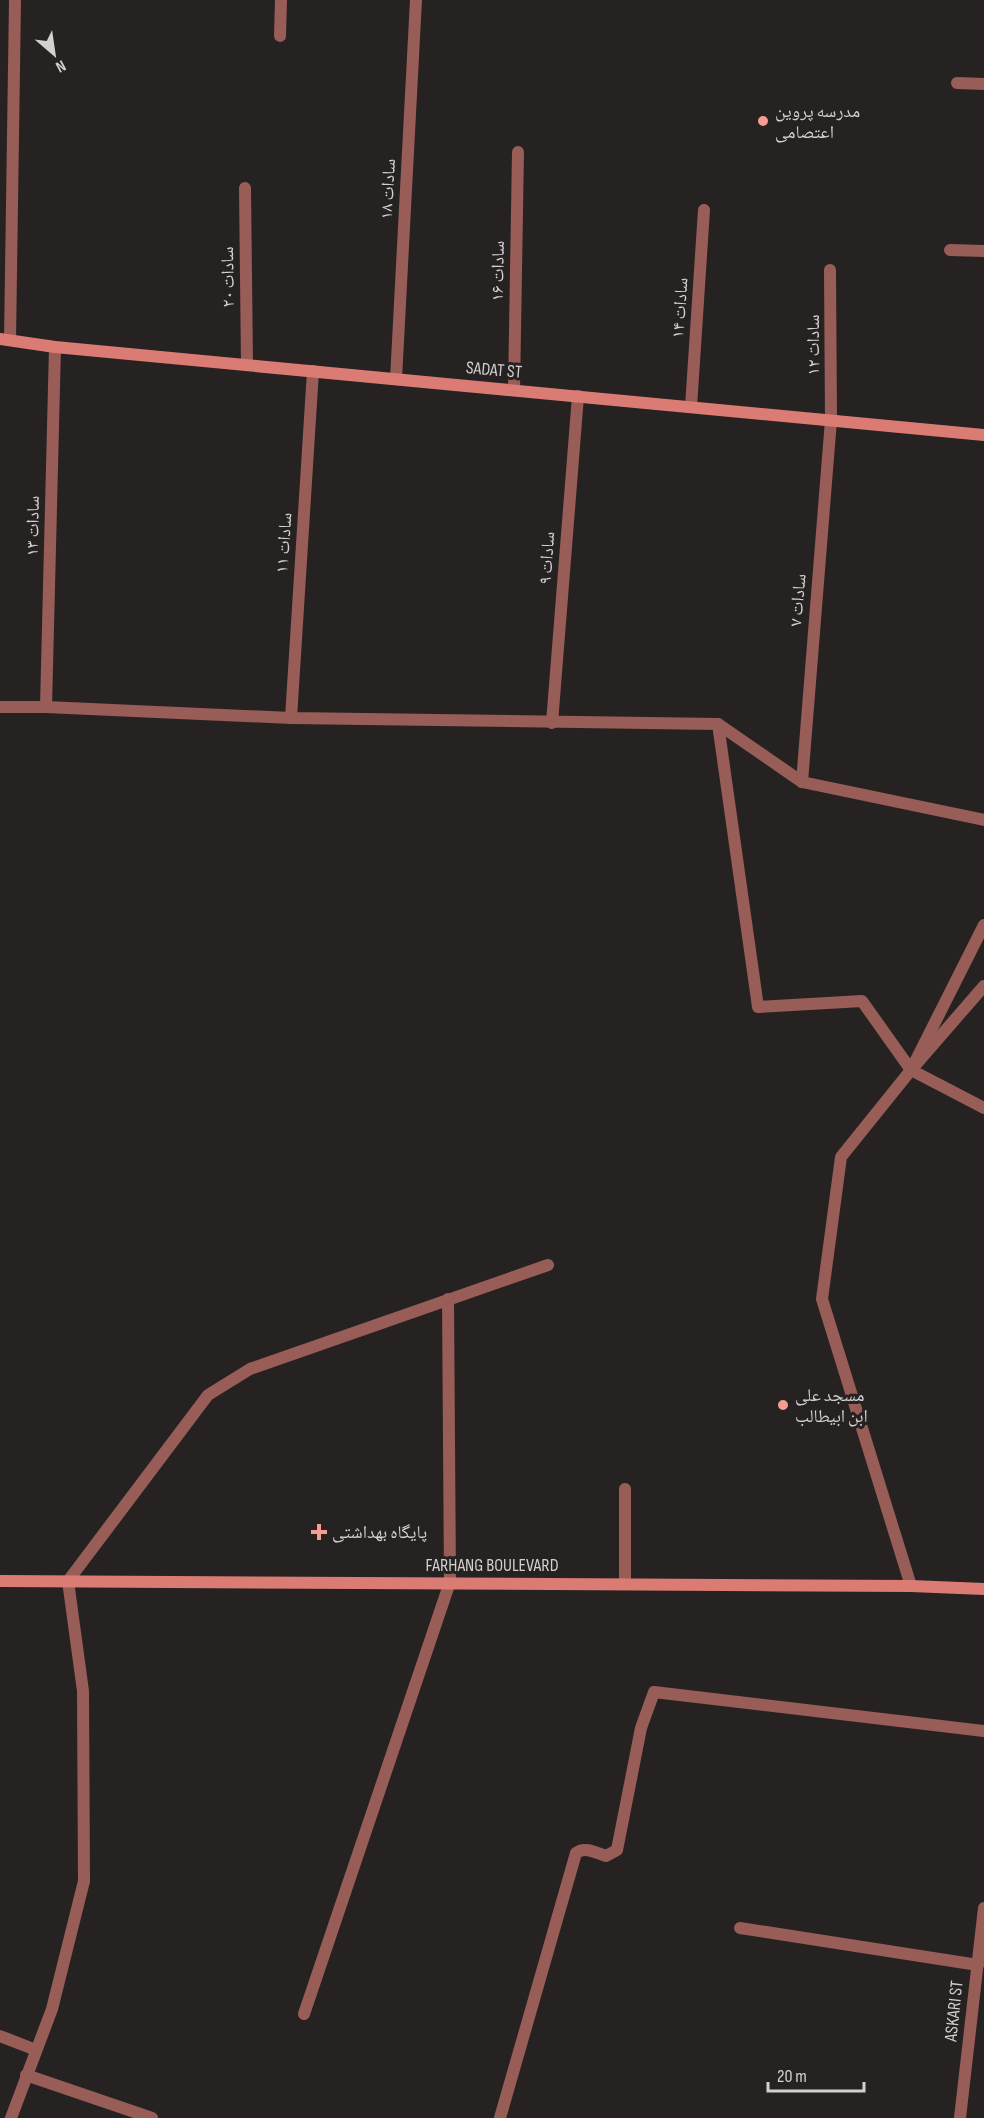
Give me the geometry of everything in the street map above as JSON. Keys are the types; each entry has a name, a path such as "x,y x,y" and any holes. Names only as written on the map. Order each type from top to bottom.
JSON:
{"street":[{"path":"5,340 15,0"},
{"path":"280,36 281,0"},
{"name":"سادات ۱۸","path":"396,379 416,0"},
{"path":"957,83 984,84"},
{"name":"سادات ۱۶","path":"514,390 518,152"},
{"name":"سادات ۲۰","path":"245,188 247,365"},
{"name":"سادات ۱۴","path":"691,407 704,210"},
{"path":"950,250 984,251"},
{"name":"سادات ۱۲","path":"830,270 831,420"},
{"name":"SADAT ST","path":"5,340 55,347 984,435"},
{"name":"سادات ۱۳","path":"46,707 55,347"},
{"name":"سادات ۱۱","path":"291,718 313,371"},
{"name":"سادات ۹","path":"552,723 578,396"},
{"name":"سادات ۷","path":"802,782 831,420"},
{"path":"0,707 291,718 718,724 802,782 984,820"},
{"path":"718,724 758,1008 862,1001 911,1070 984,1108"},
{"path":"911,1070 984,925"},
{"path":"911,1586 822,1299 841,1157 911,1070 984,986"},
{"path":"11,2118 52,2009 84,1881 83,1691 68,1581 208,1395 250,1369 549,1265"},
{"path":"304,2014 450,1582 448,1299"},
{"path":"624,1584 625,1489"},
{"name":"FARHANG BOULEVARD","path":"0,1581 450,1582 911,1586 984,1589"},
{"path":"500,2118 576,1852 586,1850 606,1856 616,1850 641,1728 654,1692 984,1731"},
{"name":"ASKARI ST","path":"960,2118 984,1908"},
{"path":"740,1928 978,1965"},
{"path":"0,2036 36,2050"},
{"path":"26,2076 152,2118"}],"place":[{"name":"مدرسه پروین اعتصامی","path":"763,121"},
{"name":"مسجد علی ابن ابیطالب","path":"783,1405"},
{"name":"پایگاه بهداشتی","path":"319,1532"}]}
